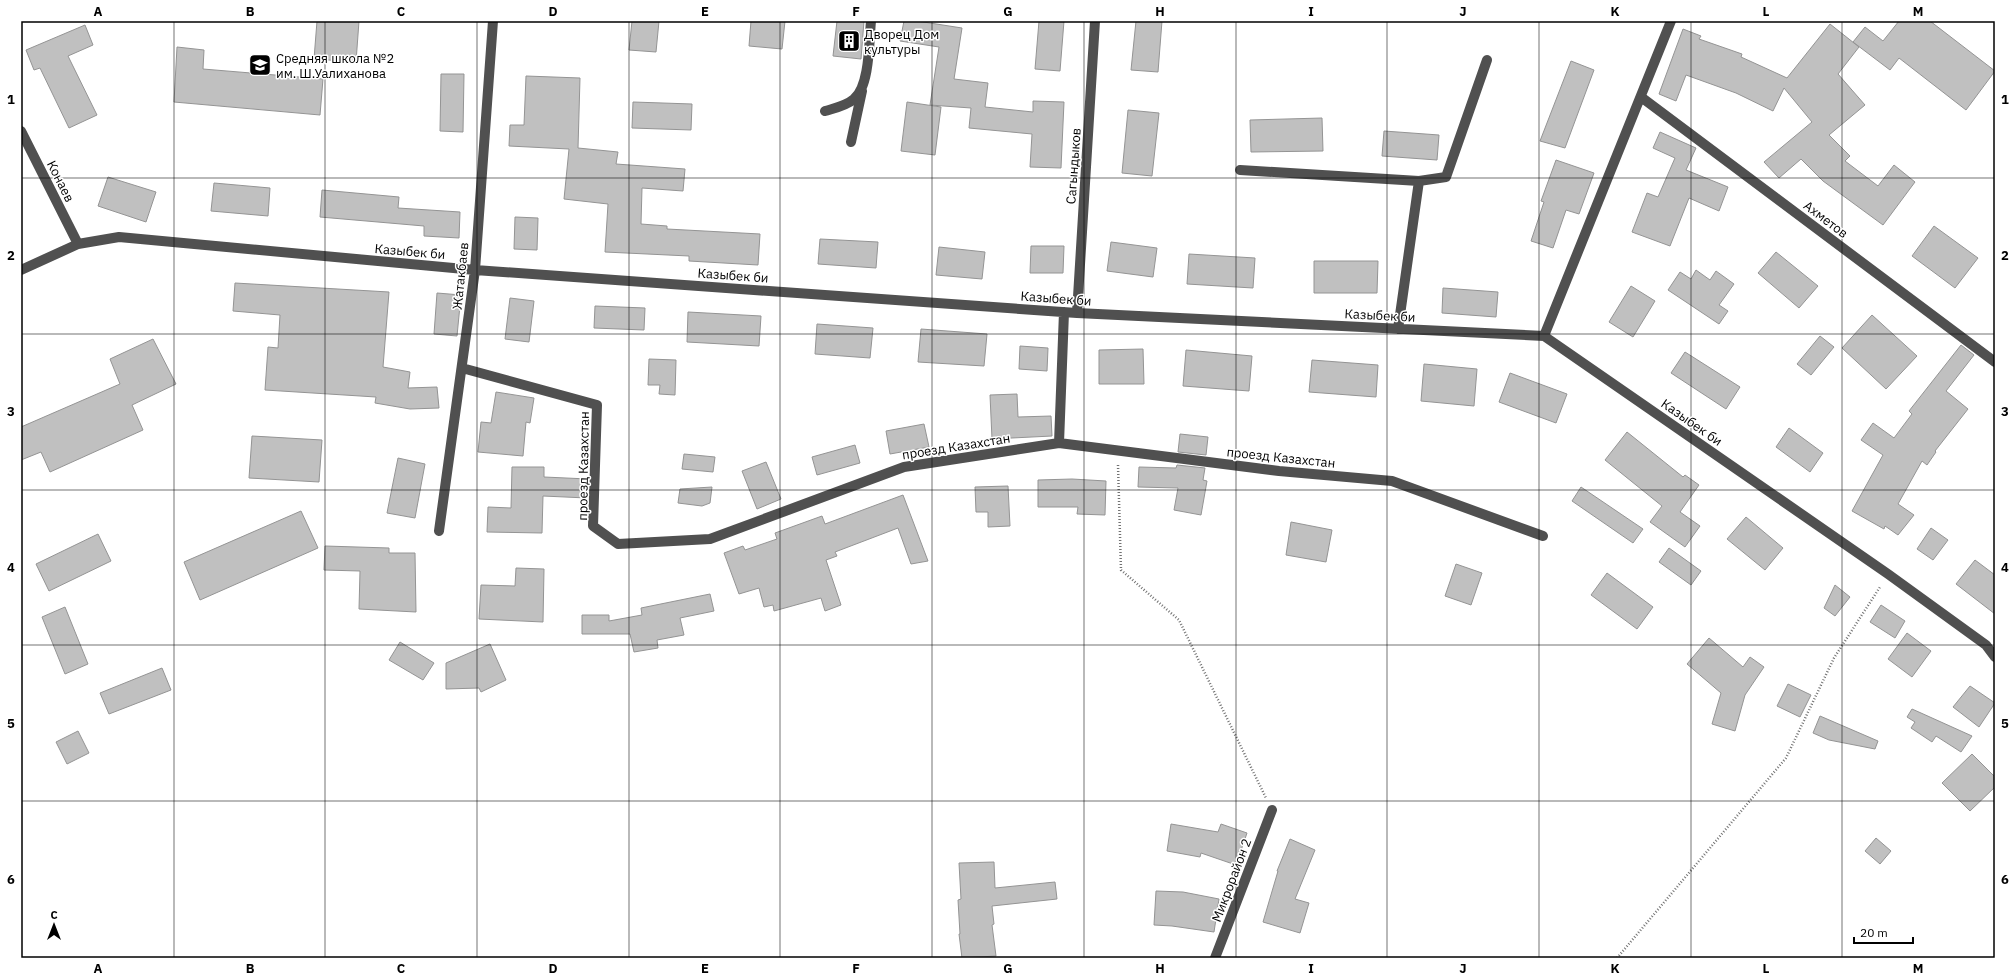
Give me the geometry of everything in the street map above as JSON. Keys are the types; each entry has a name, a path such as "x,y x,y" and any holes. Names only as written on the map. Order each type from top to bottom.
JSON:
{"street":[{"name":"Жатакбаев","path":"439,531 475,270 492,21"},
{"path":"850,142 864,85 871,21"},
{"name":"Сагындыков","path":"1077,313 1095,21"},
{"path":"1544,336 1671,21"},
{"path":"1240,170 1419,181 1446,177 1487,60"},
{"path":"825,111 850,103 856,98 864,85"},
{"name":"Ахметов","path":"1641,97 1995,362"},
{"name":"Конаев","path":"21,131 78,244"},
{"path":"1398,329 1419,181"},
{"name":"Казыбек би","path":"21,270 78,244 119,237 475,270 1077,313 1544,336 1888,574 1986,645 1995,657"},
{"path":"1059,444 1064,312"},
{"name":"проезд Казахстан","path":"462,368 597,405 593,526 618,544 710,539 904,466 1059,444 1279,471 1392,481 1543,536"},
{"name":"Микрорайон 2","path":"1215,958 1272,810"}],"path":[{"path":"1117,451 1121,570 1179,620 1272,810"},
{"path":"1617,958 1786,758 1834,658 1888,574"}],"building":[{"path":"317,21 359,21 356,62 314,59"},
{"path":"632,21 659,21 656,52 629,50"},
{"path":"751,21 785,21 782,49 749,46"},
{"name":"Дворец Дом культуры","path":"837,21 864,21 861,59 833,56"},
{"path":"904,21 917,21 962,28 954,79 988,83 985,107 1033,112 1033,101 1064,102 1061,168 1030,167 1032,134 969,128 971,108 930,105 939,47 900,41"},
{"path":"1039,21 1064,21 1060,71 1035,69"},
{"path":"1136,21 1162,21 1158,72 1131,70"},
{"path":"1899,21 1930,21 1995,71 1966,110 1899,58 1890,70 1853,42 1865,27 1883,41"},
{"path":"1830,24 1859,47 1838,74 1865,105 1829,135 1850,156 1845,161 1878,186 1894,165 1915,182 1883,225 1823,181 1801,159 1779,178 1764,162 1812,122 1784,88 1773,111 1736,93 1686,75 1676,101 1659,94 1683,29 1701,36 1699,39 1742,54 1741,57 1787,78"},
{"path":"85,25 93,45 68,56 97,115 69,128 40,68 34,70 26,50"},
{"path":"177,47 204,50 203,69 323,79 320,115 174,102"},
{"path":"1571,61 1594,70 1565,148 1540,141"},
{"path":"441,74 464,74 463,132 440,131"},
{"path":"526,76 580,78 578,148 618,152 616,164 685,169 683,191 642,188 641,224 667,226 667,229 760,234 758,265 689,261 689,256 605,252 608,204 564,199 569,149 509,146 510,125 524,125"},
{"path":"633,102 692,104 691,130 632,128"},
{"path":"907,102 941,107 935,155 901,151"},
{"path":"1128,110 1159,113 1152,176 1122,173"},
{"path":"1322,118 1323,151 1251,152 1250,120"},
{"path":"1384,131 1439,135 1437,160 1382,156"},
{"path":"1660,132 1696,148 1686,170 1728,187 1719,211 1689,198 1670,246 1632,232 1647,193 1658,197 1675,158 1653,148"},
{"path":"1556,160 1594,173 1579,214 1566,210 1553,248 1531,241 1544,202 1541,201"},
{"path":"108,177 156,192 146,222 98,206"},
{"path":"214,183 270,188 268,216 211,211"},
{"path":"322,190 399,197 398,208 460,212 459,238 424,236 424,226 320,217"},
{"path":"515,217 538,218 537,250 514,249"},
{"path":"1934,226 1978,258 1955,288 1912,256"},
{"path":"820,239 878,242 876,268 818,264"},
{"path":"1111,242 1157,248 1153,277 1107,271"},
{"path":"1031,246 1064,246 1063,273 1030,273"},
{"path":"939,247 985,252 982,279 936,275"},
{"path":"1776,252 1818,286 1799,308 1758,273"},
{"path":"1189,254 1255,258 1253,288 1187,284"},
{"path":"1314,261 1378,261 1377,293 1314,293"},
{"path":"1696,270 1710,280 1716,271 1734,284 1719,305 1728,311 1719,324 1668,290 1680,272 1691,279"},
{"path":"235,283 389,292 383,367 410,372 408,388 437,387 439,408 410,409 375,403 376,397 265,390 268,347 278,348 280,315 233,311"},
{"path":"1631,286 1655,301 1633,337 1609,322"},
{"path":"1443,288 1498,292 1496,317 1442,313"},
{"path":"437,293 461,295 457,336 434,334"},
{"path":"510,298 534,301 529,342 505,339"},
{"path":"595,306 645,308 644,330 594,328"},
{"path":"688,312 761,316 759,346 687,342"},
{"path":"1872,315 1917,356 1886,389 1842,348"},
{"path":"817,324 873,328 870,358 815,354"},
{"path":"921,329 987,334 984,366 918,362"},
{"path":"1820,336 1834,347 1811,375 1797,364"},
{"path":"153,339 176,384 132,405 143,430 50,472 41,452 21,460 21,427 120,384 110,359"},
{"path":"1961,345 1974,355 1946,391 1968,409 1935,451 1936,452 1927,465 1922,461 1898,504 1914,515 1898,535 1885,526 1884,529 1852,511 1883,455 1861,440 1873,423 1894,438 1912,414 1909,411"},
{"path":"1020,346 1048,348 1047,371 1019,369"},
{"path":"1143,349 1144,384 1099,384 1099,350"},
{"path":"1186,350 1252,356 1249,391 1183,386"},
{"path":"1685,352 1740,387 1726,409 1671,373"},
{"path":"649,359 676,360 675,395 659,394 660,385 648,385"},
{"path":"1312,360 1378,365 1376,397 1309,392"},
{"path":"1424,364 1477,369 1474,406 1421,401"},
{"path":"1510,373 1567,394 1556,423 1499,402"},
{"path":"496,392 534,398 530,423 526,422 523,456 478,452 481,422 491,423"},
{"path":"1017,394 1018,417 1051,416 1052,436 992,439 990,395"},
{"path":"924,424 929,447 890,454 886,431"},
{"path":"1789,428 1823,453 1810,472 1776,447"},
{"path":"1627,432 1683,477 1685,475 1699,485 1680,512 1700,526 1685,547 1650,522 1662,506 1605,460"},
{"path":"1180,434 1208,437 1206,455 1178,452"},
{"path":"252,436 322,440 319,482 249,478"},
{"path":"855,445 860,463 817,475 812,457"},
{"path":"684,454 715,457 713,472 682,469"},
{"path":"398,458 425,464 415,518 387,513"},
{"path":"766,462 781,499 757,509 742,471"},
{"path":"1177,465 1205,468 1203,480 1207,481 1201,515 1174,510 1178,488 1138,487 1139,467 1176,468"},
{"path":"512,467 544,467 544,477 588,479 587,498 543,496 542,533 487,532 488,507 511,508"},
{"path":"1072,479 1106,481 1105,515 1077,514 1078,507 1038,507 1038,480"},
{"path":"1008,486 1010,526 988,527 988,512 976,512 975,487"},
{"path":"712,487 710,503 702,506 678,503 680,489"},
{"path":"1581,487 1643,529 1633,543 1572,501"},
{"path":"903,495 928,561 911,564 898,528 835,552 837,556 826,560 841,605 825,611 821,598 774,611 773,605 764,607 759,588 739,594 724,553 743,546 745,550 777,539 775,533 822,516 825,524"},
{"path":"301,511 318,548 200,600 184,562"},
{"path":"1746,517 1783,548 1765,570 1727,539"},
{"path":"1291,522 1332,530 1326,562 1286,555"},
{"path":"1931,528 1948,540 1933,560 1917,549"},
{"path":"98,534 111,561 49,591 36,564"},
{"path":"325,546 389,548 389,553 415,553 416,612 359,609 360,571 324,570"},
{"path":"1669,548 1701,571 1691,585 1659,562"},
{"path":"1975,560 1995,575 1995,614 1956,584"},
{"path":"1456,564 1482,573 1471,605 1445,596"},
{"path":"516,568 544,569 543,622 479,619 481,585 515,586"},
{"path":"1607,573 1653,607 1637,629 1591,595"},
{"path":"1835,585 1850,597 1835,616 1824,608"},
{"path":"710,594 714,611 680,618 684,635 657,640 658,648 634,652 630,634 582,634 582,615 609,615 609,621 642,615 641,608"},
{"path":"1881,605 1905,621 1895,638 1870,622"},
{"path":"65,607 88,664 65,674 42,617"},
{"path":"1907,633 1931,651 1912,677 1888,659"},
{"path":"1709,638 1743,667 1750,657 1764,667 1745,695 1735,731 1712,724 1721,693 1687,664"},
{"path":"400,642 434,663 423,680 389,660"},
{"path":"490,644 506,680 481,692 479,688 446,689 446,663"},
{"path":"162,668 171,690 109,714 100,693"},
{"path":"1788,684 1811,695 1800,717 1777,706"},
{"path":"1970,686 1995,703 1979,727 1953,707"},
{"path":"1912,709 1972,736 1961,752 1936,736 1932,742 1911,728 1915,722 1907,717"},
{"path":"1820,716 1878,741 1875,749 1829,740 1813,733"},
{"path":"78,731 89,753 67,764 56,742"},
{"path":"1972,754 1995,777 1995,787 1970,811 1942,783"},
{"path":"1171,824 1218,832 1221,824 1247,833 1236,865 1201,853 1200,857 1167,851"},
{"path":"1876,838 1891,851 1880,864 1865,851"},
{"path":"1290,839 1315,850 1295,899 1309,903 1300,933 1263,922 1277,871"},
{"path":"994,862 995,888 1055,882 1057,899 992,906 994,924 992,925 996,956 962,958 959,934 958,900 961,899 959,863"},
{"path":"1156,891 1183,892 1219,899 1214,932 1154,925"}],"place":[{"name":"Дворец Дом культуры","path":"849,41"},
{"name":"Средняя школа №2 им. Ш.Уалиханова","path":"260,65"}]}
